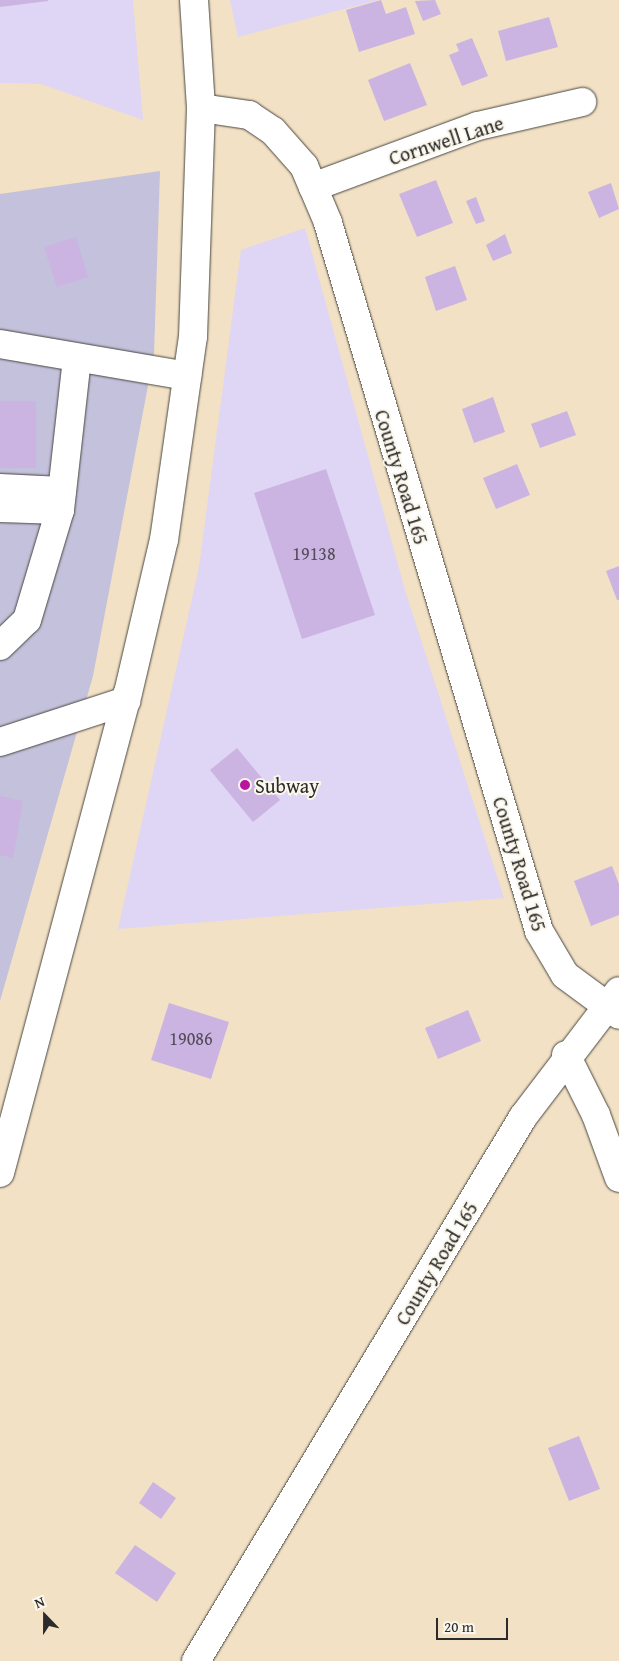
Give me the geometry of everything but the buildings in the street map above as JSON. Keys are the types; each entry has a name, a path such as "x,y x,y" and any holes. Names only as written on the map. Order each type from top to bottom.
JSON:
{"street":[{"path":"0,1173 126,701 164,540 187,376 202,108 194,0"},
{"name":"Cornwell Lane","path":"314,187 478,126 582,102"},
{"name":"County Road 165","path":"196,1661 523,1117 566,1055 615,1004 565,976 539,931 328,223 314,187 304,166 273,131 249,115 202,108"},
{"path":"0,344 77,360 187,376"},
{"path":"0,646 27,620 61,501 77,360"},
{"path":"0,488 61,501"},
{"path":"0,508 61,501"},
{"path":"0,742 126,701"},
{"path":"566,1055 596,1115 619,1178"}],"shaded area":[{"path":"0,0 133,0 143,120 41,84 0,83"},
{"path":"230,0 378,0 238,37"},
{"path":"160,171 154,354 93,676 0,1001 0,194"},
{"path":"305,228 405,590 504,898 118,929 199,567 241,250"}],"place":[{"name":"Subway","path":"245,785"}]}
